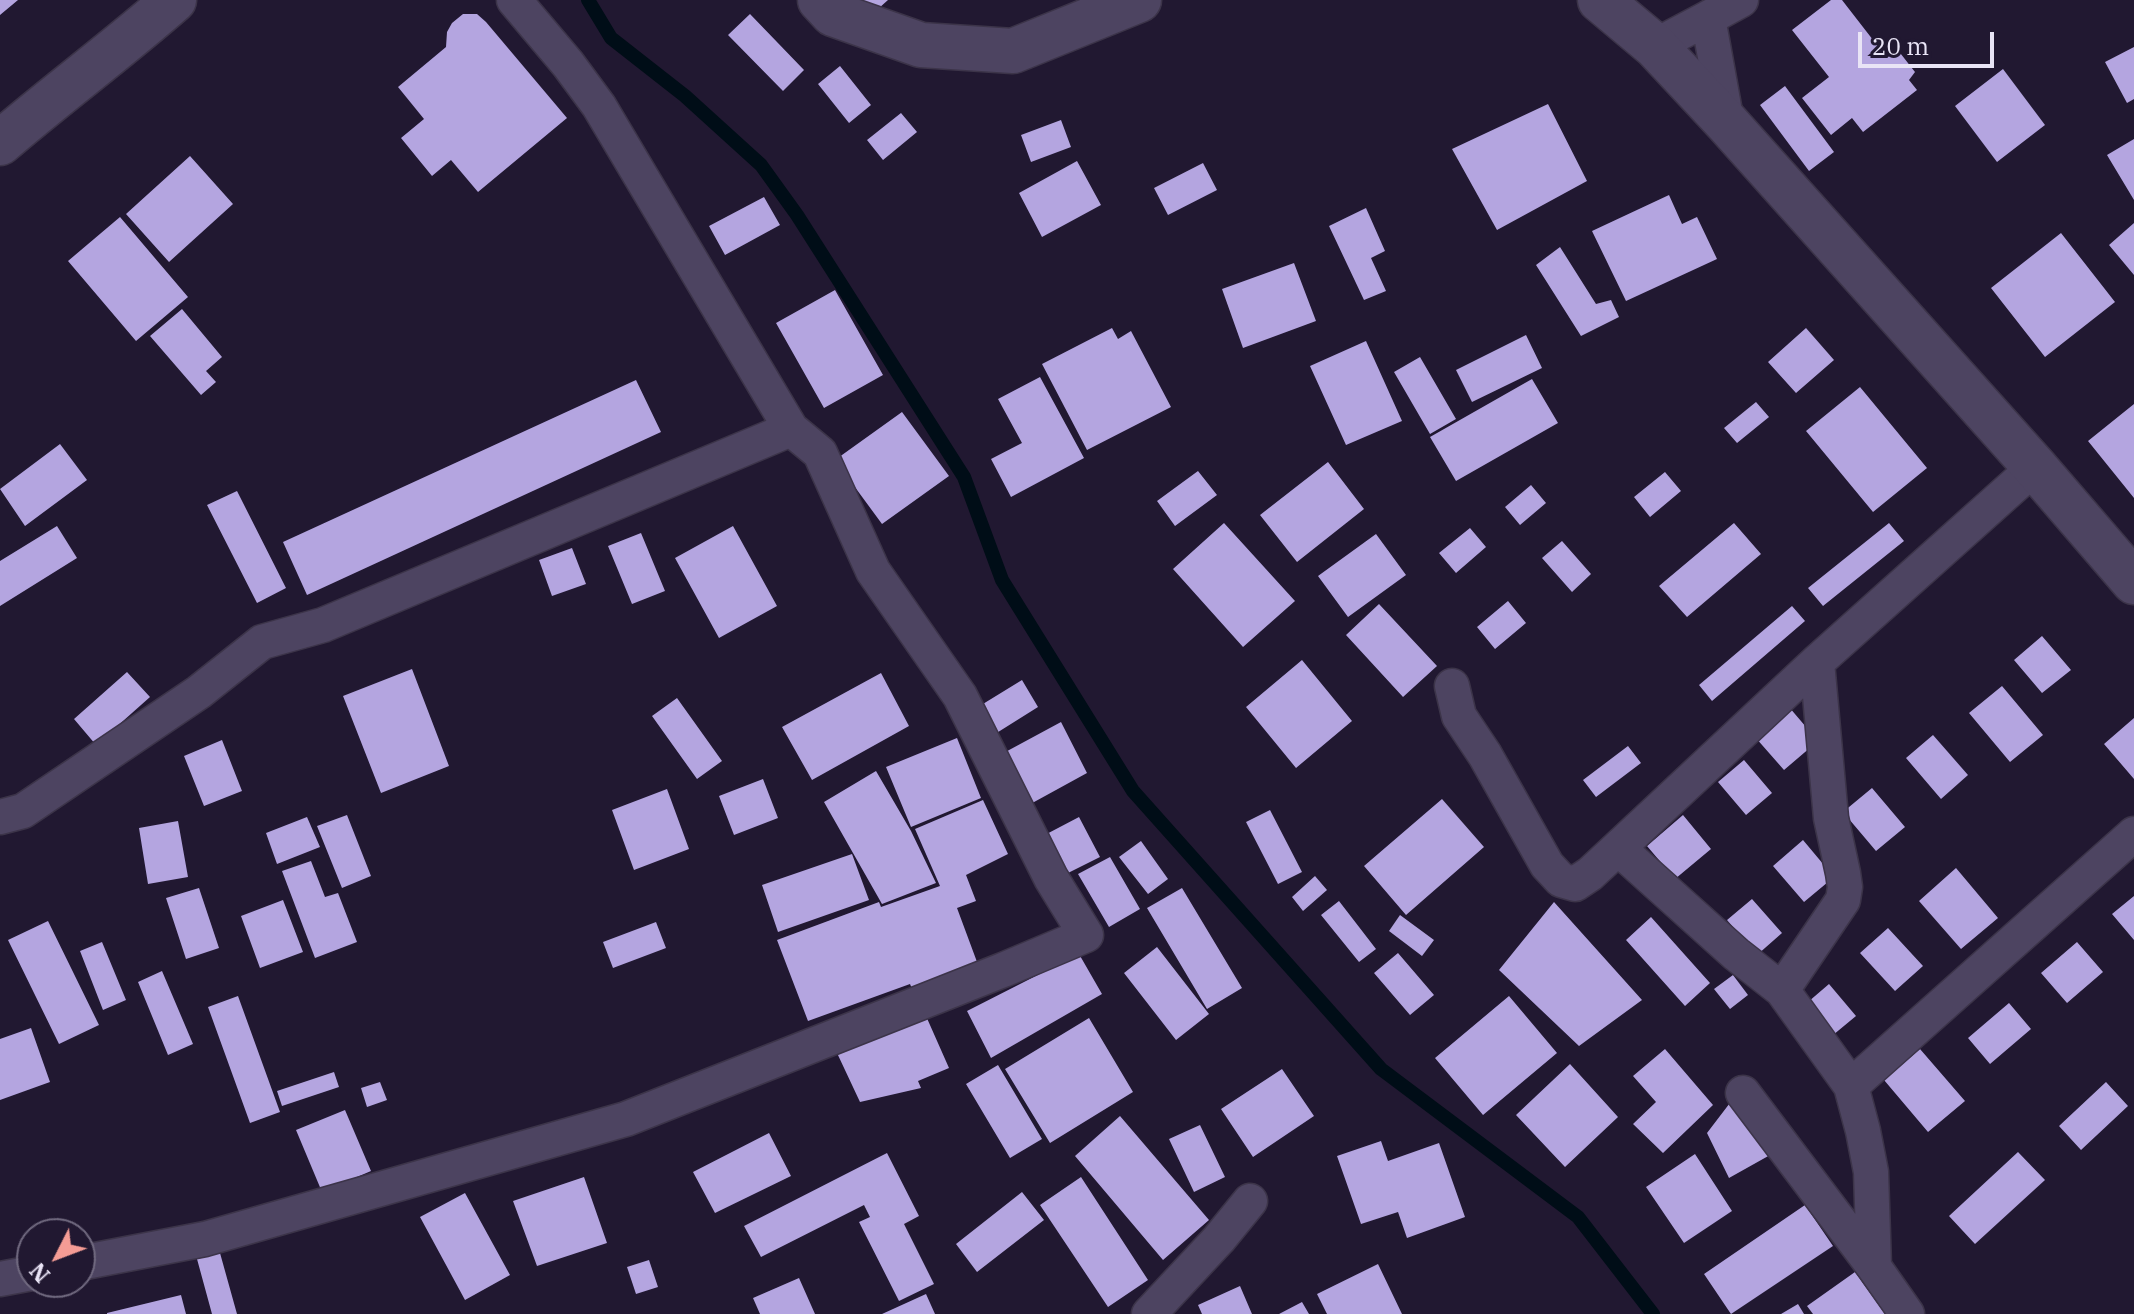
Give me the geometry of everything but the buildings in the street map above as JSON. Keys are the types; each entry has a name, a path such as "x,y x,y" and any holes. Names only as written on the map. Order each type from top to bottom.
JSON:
{"street":[{"path":"0,143 174,0"},
{"path":"96,1260 205,1239 626,1119 1086,935 1051,878 960,696 873,571 820,453 791,429 599,106 514,0"},
{"path":"820,0 833,14 921,45 1013,51 1139,0"},
{"path":"1600,0 1655,46 1727,123 2134,582"},
{"path":"1655,46 1741,0"},
{"path":"1708,18 1727,123"},
{"path":"0,817 23,811 199,692 262,642 323,625 791,429"},
{"path":"1452,686 1459,716 1485,755 1547,865 1561,880 1575,884 1590,874 1817,662 2035,467"},
{"path":"1782,990 1843,900 1845,887 1831,818 1817,662"},
{"path":"1851,1086 2134,834"},
{"path":"1618,848 1736,954 1782,990 1851,1086 1871,1172 1874,1267"},
{"path":"1743,1093 1907,1314"},
{"path":"1149,1314 1250,1201"}],"waterway":[{"path":"588,0 611,38 685,96 761,165 797,215 964,477 1002,580 1133,791 1381,1069 1578,1217 1653,1314"}]}
